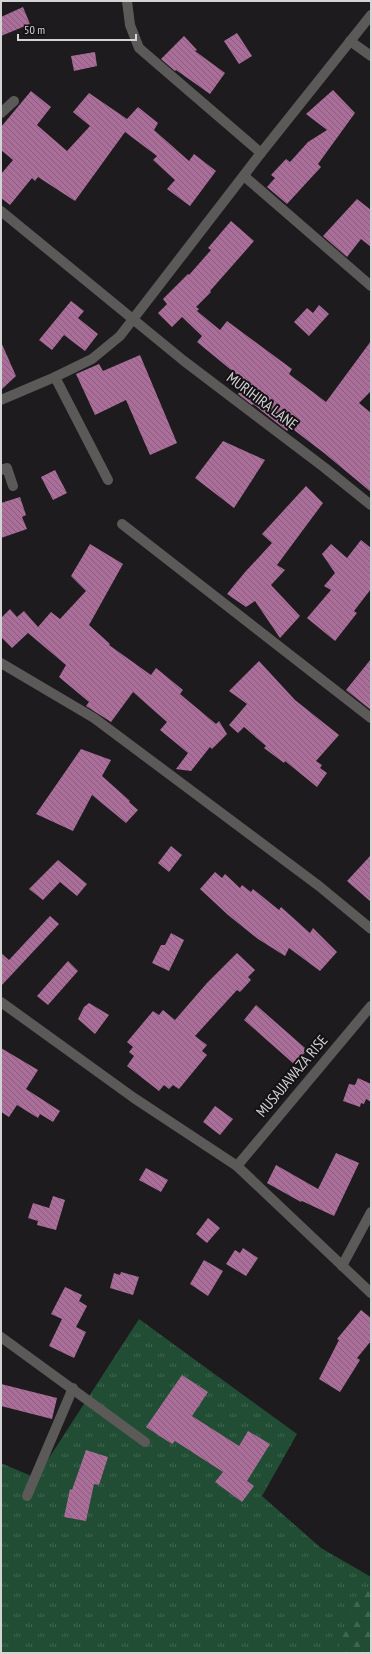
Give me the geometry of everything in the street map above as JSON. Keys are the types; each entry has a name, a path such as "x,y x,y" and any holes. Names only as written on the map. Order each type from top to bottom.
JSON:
{"street":[{"path":"126,1 130,25 140,48 261,153"},
{"path":"1,400 55,377 92,359 120,336 134,320 261,153 371,15"},
{"path":"350,41 371,56"},
{"path":"1,113 14,101"},
{"path":"244,176 371,286"},
{"name":"MURIHIRA LANE","path":"1,211 184,361 325,468 371,506"},
{"path":"55,377 108,480"},
{"path":"1,470 7,468 13,486"},
{"path":"122,524 371,718"},
{"path":"1,663 94,718 319,886 371,929"},
{"path":"1,1002 134,1098 237,1166 371,1293"},
{"name":"MUSAJJAWAZA RISE","path":"237,1166 371,1006"},
{"path":"342,1266 371,1212"},
{"path":"1,1337 73,1388 145,1442"},
{"path":"27,1496 73,1388"}],"green space":[{"path":"139,1319 297,1434 262,1496 321,1548 371,1577 371,1653 1,1653 1,1463 36,1478"},
{"path":"360,1587 371,1593 371,1653 336,1653"}],"building":[{"path":"23,7 30,24 1,36 1,17"},
{"path":"237,33 252,56 239,64 224,41"},
{"path":"184,36 197,50 195,51 225,73 210,94 176,70 175,71 161,59"},
{"path":"95,52 97,66 74,71 71,56"},
{"path":"333,90 355,113 318,164 321,167 287,204 267,187 275,178 271,175 286,159 290,162 308,142 327,130 306,114"},
{"path":"31,91 51,107 37,125 67,151 90,126 73,112 89,93 127,119 138,107 158,123 154,130 189,161 194,154 216,171 190,206 167,189 175,180 153,160 157,156 125,132 75,201 38,177 35,181 32,178 10,205 1,198 1,174 13,160 1,150 1,127"},
{"path":"357,199 371,210 371,247 361,239 347,257 323,236"},
{"path":"231,221 254,241 210,291 211,292 196,307 199,309 197,311 220,330 227,321 292,369 289,374 326,402 371,341 371,391 359,403 371,413 371,492 290,427 287,431 238,394 247,383 197,342 202,336 182,317 172,327 158,313 167,304 163,299 188,274 189,275 211,250 208,248"},
{"path":"71,301 84,311 78,318 98,334 85,351 64,335 52,350 39,340"},
{"path":"319,305 329,314 309,336 294,322 307,308 313,313"},
{"path":"1,342 16,376 1,390"},
{"path":"140,355 177,443 150,455 126,400 95,415 76,374 99,364 103,371"},
{"path":"223,441 265,460 234,508 195,478"},
{"path":"55,470 67,493 53,500 41,477"},
{"path":"306,486 323,503 277,565 285,570 271,585 300,616 280,638 255,601 246,607 227,594 272,543 262,534"},
{"path":"20,497 26,515 22,517 27,529 1,538 1,503"},
{"path":"361,540 371,548 371,589 354,611 357,613 335,641 307,618 331,590 324,586 335,573 322,554 331,544 347,558"},
{"path":"90,544 123,564 89,625 110,644 109,645 151,675 156,668 183,690 180,694 216,724 219,721 227,734 212,749 210,747 191,771 176,769 188,753 160,730 167,722 133,692 111,722 86,706 89,702 59,677 66,665 28,633 12,648 1,637 1,618 10,609 17,617 24,611 38,627 51,612 60,619 86,591 71,576"},
{"path":"371,659 371,710 346,690"},
{"path":"259,661 295,700 339,735 316,761 322,765 320,768 327,773 317,787 285,761 284,763 264,748 266,746 244,727 238,733 229,725 247,704 229,691"},
{"path":"81,749 111,760 102,776 138,810 126,823 92,795 73,831 36,814"},
{"path":"171,846 182,855 169,872 158,863"},
{"path":"371,855 371,902 347,881"},
{"path":"58,860 87,884 77,896 60,882 43,900 29,889"},
{"path":"215,872 222,878 225,874 240,888 242,885 251,892 253,889 279,910 281,907 310,933 313,928 337,952 320,971 289,948 285,956 258,939 228,915 200,889"},
{"path":"50,916 59,924 1,986 1,953 9,960"},
{"path":"171,933 184,940 169,971 152,963 161,945 165,945"},
{"path":"237,953 255,970 248,977 251,980 240,992 237,990 195,1036 207,1045 202,1051 207,1055 179,1089 173,1085 169,1089 164,1085 159,1091 127,1066 134,1056 129,1052 133,1047 127,1042 153,1011 159,1015 163,1010 175,1020 207,983"},
{"path":"68,961 78,971 48,1005 37,996"},
{"path":"89,1003 109,1015 95,1034 78,1019 84,1007"},
{"path":"256,1005 305,1048 304,1049 306,1051 296,1063 294,1064 244,1020"},
{"path":"1,1048 38,1070 26,1089 60,1111 53,1122 40,1114 38,1118 17,1105 9,1117 1,1112"},
{"path":"358,1078 371,1084 371,1102 366,1099 364,1104 361,1103 360,1107 343,1101 349,1084 355,1085"},
{"path":"215,1106 233,1119 220,1135 203,1122"},
{"path":"336,1153 359,1163 334,1216 302,1201 301,1202 267,1183 276,1165 318,1189"},
{"path":"146,1168 168,1180 161,1192 139,1180"},
{"path":"53,1196 65,1200 56,1230 37,1225 38,1221 28,1218 33,1203 49,1208"},
{"path":"208,1218 220,1228 207,1243 196,1234"},
{"path":"243,1248 258,1258 246,1276 226,1264 235,1250 240,1253"},
{"path":"204,1260 223,1271 208,1296 190,1284"},
{"path":"121,1272 139,1277 133,1295 110,1288 114,1273 120,1275"},
{"path":"65,1287 82,1295 79,1301 87,1306 76,1327 86,1332 74,1358 49,1346 62,1319 51,1314"},
{"path":"361,1310 371,1318 371,1341 357,1358 360,1360 340,1392 319,1379 339,1340 337,1339"},
{"path":"182,1375 208,1392 192,1416 239,1446 248,1431 270,1444 247,1481 254,1486 242,1502 215,1482 223,1472 175,1441 172,1444 146,1427"},
{"path":"1,1384 57,1398 52,1419 1,1406"},
{"path":"86,1450 108,1457 99,1485 94,1484 86,1521 64,1517 70,1489 72,1490"}]}
